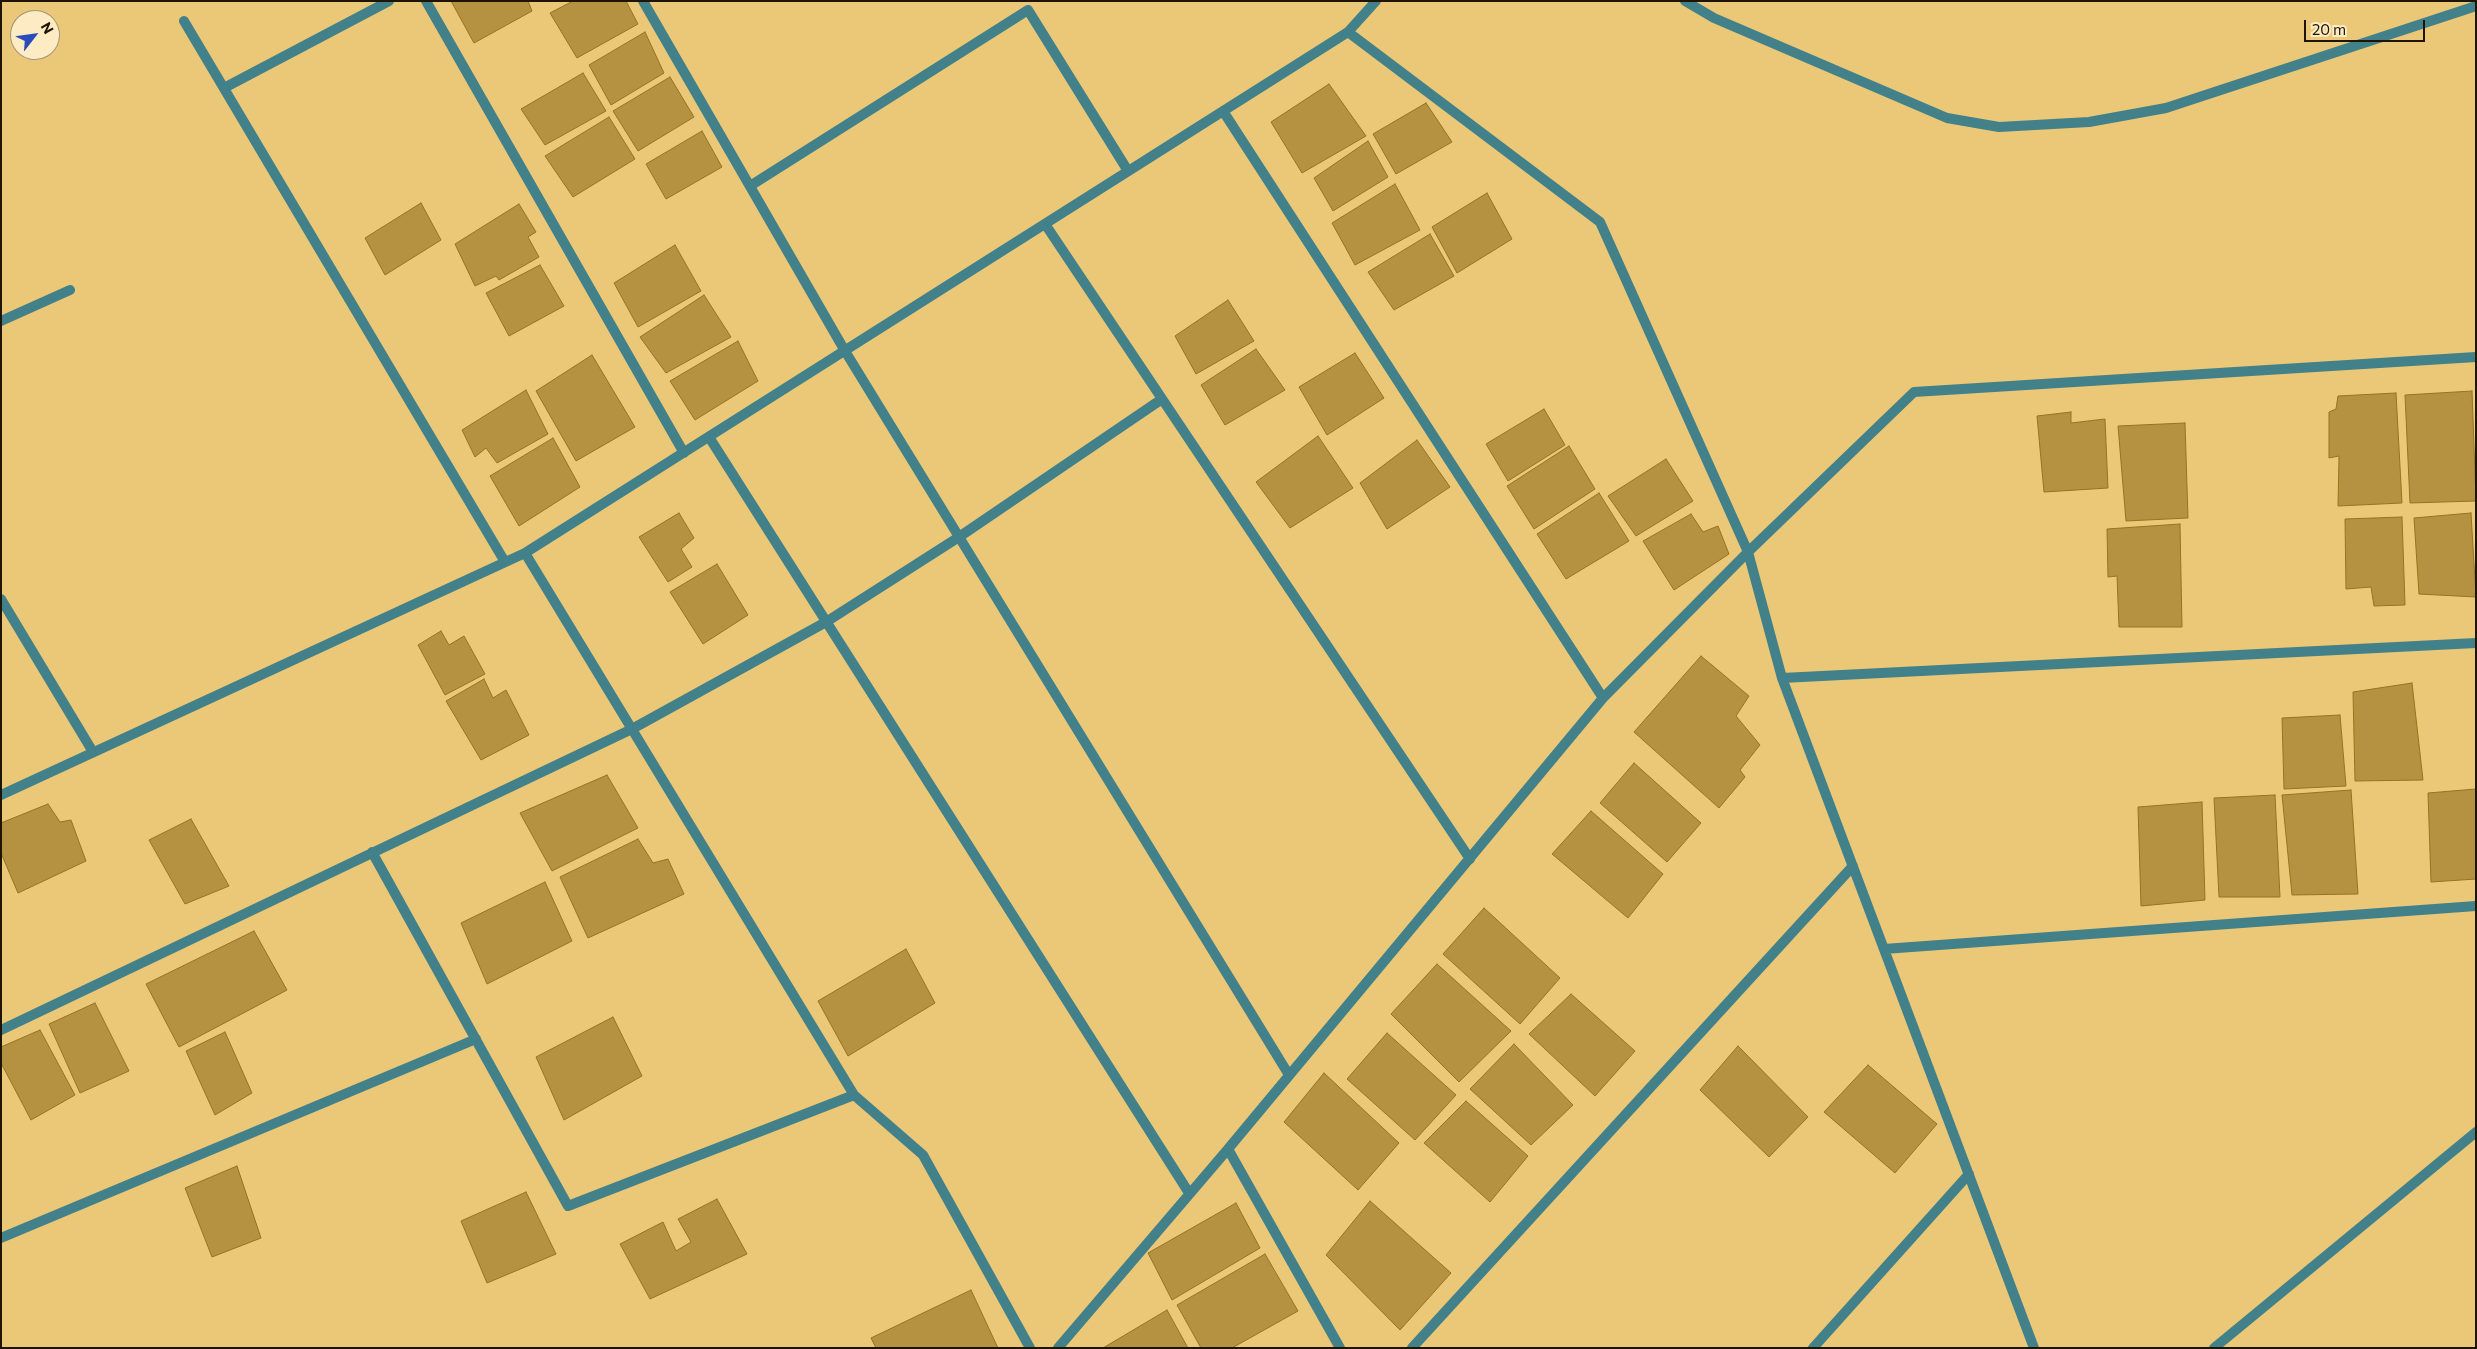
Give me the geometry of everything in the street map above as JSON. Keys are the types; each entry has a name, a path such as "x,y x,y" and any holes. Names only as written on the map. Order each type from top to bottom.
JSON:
{"street":[{"path":"224,88 389,1"},
{"path":"426,1 684,453"},
{"path":"643,1 845,351 1289,1075"},
{"path":"1,795 526,553 1348,32 1376,1"},
{"path":"1685,1 1714,18 1947,118 1999,127 2089,122 2166,108 2476,6"},
{"path":"750,186 1028,10 1128,171"},
{"path":"184,21 505,562"},
{"path":"1348,32 1600,222 1748,552 1782,678 2034,1348"},
{"path":"1223,111 1603,698"},
{"path":"1044,224 1470,859"},
{"path":"1,321 70,290"},
{"path":"1058,1348 1188,1193 1228,1149 1603,698 1748,552 1914,392 2476,357"},
{"path":"1,1030 632,729 826,622 959,537 1162,399"},
{"path":"709,437 1188,1193"},
{"path":"526,553 854,1095 923,1154 1030,1348"},
{"path":"1,599 93,752"},
{"path":"1782,678 2476,643"},
{"path":"372,852 568,1206 854,1095"},
{"path":"1412,1348 1853,866"},
{"path":"1884,949 2476,906"},
{"path":"1,1238 476,1038"},
{"path":"2214,1348 2476,1132"},
{"path":"1228,1149 1340,1348"},
{"path":"1813,1348 1969,1174"}],"building":[{"path":"451,1 528,1 532,11 474,43"},
{"path":"573,1 626,1 638,24 577,58 550,13"},
{"path":"645,32 664,73 611,105 589,65"},
{"path":"583,73 606,111 545,145 521,109"},
{"path":"670,77 694,117 638,151 613,111"},
{"path":"1329,84 1366,136 1302,173 1271,122"},
{"path":"1426,103 1452,142 1396,174 1373,134"},
{"path":"609,117 635,159 573,197 545,156"},
{"path":"702,131 722,167 666,199 646,164"},
{"path":"1368,141 1388,177 1333,211 1314,178"},
{"path":"1395,184 1420,230 1355,265 1332,223"},
{"path":"1487,193 1512,239 1457,273 1432,227"},
{"path":"421,203 441,240 385,275 365,238"},
{"path":"519,204 536,232 528,237 539,257 499,280 496,276 475,286 455,244"},
{"path":"1430,234 1454,276 1394,310 1368,272"},
{"path":"675,245 701,291 638,327 614,283"},
{"path":"540,265 564,306 509,336 486,293"},
{"path":"704,295 731,337 666,373 640,337"},
{"path":"1228,300 1254,341 1196,374 1175,336"},
{"path":"738,341 758,381 695,420 670,381"},
{"path":"1256,349 1285,390 1225,425 1201,385"},
{"path":"1355,353 1384,398 1327,435 1299,387"},
{"path":"592,355 635,427 576,461 536,391"},
{"path":"526,390 548,434 497,463 486,448 475,457 462,430"},
{"path":"2472,391 2476,501 2410,503 2405,395"},
{"path":"2396,393 2402,503 2338,506 2339,456 2329,458 2329,412 2336,409 2338,396"},
{"path":"1544,409 1565,445 1508,481 1486,444"},
{"path":"2071,412 2071,423 2105,419 2108,488 2044,492 2037,416"},
{"path":"2185,423 2188,518 2126,521 2118,426"},
{"path":"1318,436 1353,488 1290,528 1256,482"},
{"path":"553,438 580,487 519,526 490,476"},
{"path":"1417,440 1450,487 1387,529 1360,483"},
{"path":"1569,446 1595,489 1534,529 1507,486"},
{"path":"1666,459 1693,501 1636,536 1608,496"},
{"path":"1599,493 1629,541 1566,579 1537,534"},
{"path":"679,513 694,538 681,549 692,567 668,582 639,537"},
{"path":"2471,513 2476,597 2419,594 2414,518"},
{"path":"1691,514 1703,532 1718,526 1729,554 1674,590 1643,541"},
{"path":"2402,517 2405,605 2374,606 2371,587 2346,589 2345,519"},
{"path":"2180,524 2182,627 2119,627 2117,576 2108,577 2107,529"},
{"path":"717,564 748,615 703,644 670,592"},
{"path":"441,631 449,645 464,636 485,674 445,695 418,645"},
{"path":"1701,656 1749,696 1736,716 1760,745 1740,770 1745,777 1719,808 1634,732"},
{"path":"484,679 493,698 506,690 529,735 481,760 446,701"},
{"path":"2412,683 2423,780 2355,781 2353,692"},
{"path":"2340,715 2346,786 2284,789 2282,718"},
{"path":"1634,763 1701,823 1667,862 1600,803"},
{"path":"607,775 638,828 552,871 520,813"},
{"path":"2476,789 2476,879 2431,882 2428,793"},
{"path":"2351,790 2358,894 2292,895 2282,795"},
{"path":"2275,795 2280,897 2219,897 2214,798"},
{"path":"2202,802 2205,900 2141,906 2138,807"},
{"path":"48,804 60,822 71,820 86,861 18,893 1,853 1,823"},
{"path":"1591,811 1663,874 1628,918 1552,854"},
{"path":"191,819 229,886 185,904 149,840"},
{"path":"638,839 653,863 668,859 684,894 588,938 560,877"},
{"path":"545,882 572,941 487,984 461,923"},
{"path":"1484,908 1560,978 1520,1024 1443,954"},
{"path":"254,931 287,990 179,1047 146,984"},
{"path":"906,949 935,1003 848,1056 818,1001"},
{"path":"1437,964 1511,1031 1459,1082 1391,1014"},
{"path":"1571,994 1635,1051 1595,1096 1529,1034"},
{"path":"95,1003 129,1071 80,1093 49,1024"},
{"path":"613,1017 642,1076 564,1120 536,1057"},
{"path":"40,1030 75,1095 31,1120 1,1063 1,1047"},
{"path":"225,1032 252,1093 215,1115 186,1051"},
{"path":"1387,1033 1456,1095 1415,1140 1347,1079"},
{"path":"1514,1044 1573,1105 1531,1145 1470,1089"},
{"path":"1738,1046 1808,1117 1769,1157 1700,1090"},
{"path":"1868,1065 1937,1124 1895,1173 1824,1112"},
{"path":"1324,1073 1399,1143 1358,1190 1284,1122"},
{"path":"1466,1101 1528,1156 1490,1202 1424,1143"},
{"path":"237,1166 261,1238 212,1257 185,1188"},
{"path":"526,1192 556,1254 487,1283 461,1221"},
{"path":"717,1199 747,1254 650,1299 620,1244 663,1222 676,1251 691,1242 678,1219"},
{"path":"1370,1201 1451,1273 1400,1330 1326,1255"},
{"path":"1236,1203 1260,1248 1172,1300 1148,1253"},
{"path":"1265,1254 1298,1311 1232,1348 1201,1348 1177,1305"},
{"path":"971,1290 998,1348 876,1348 871,1338"},
{"path":"1167,1310 1188,1348 1103,1348"}]}
